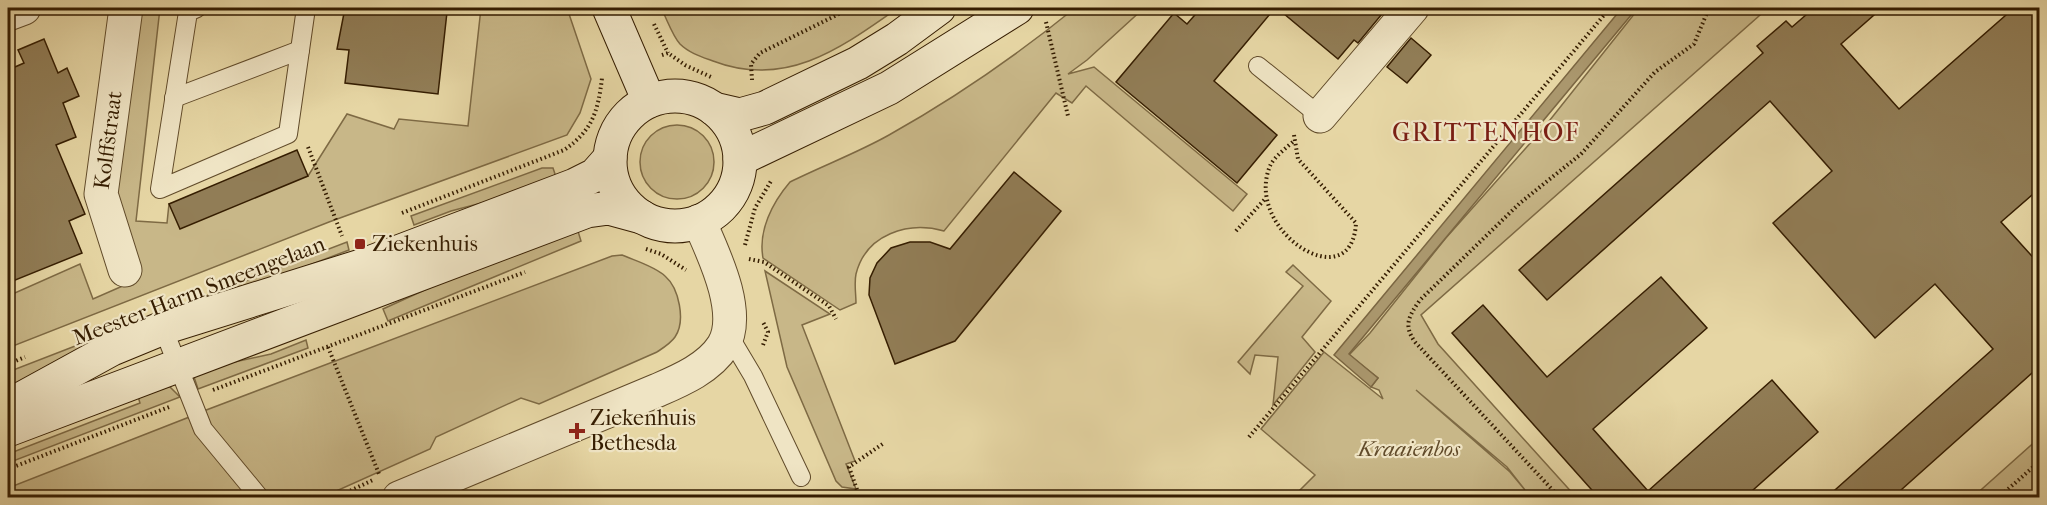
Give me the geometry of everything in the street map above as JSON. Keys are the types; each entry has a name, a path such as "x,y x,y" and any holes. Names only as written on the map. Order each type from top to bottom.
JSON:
{"street":[{"path":"8,14 24,8"},
{"name":"Kolffstraat","path":"124,270 101,194 126,8"},
{"path":"609,8 649,101"},
{"path":"642,217 628,206 611,176 610,158 615,135 629,115 649,101 671,96 693,99 714,93 746,113 798,93 897,39 939,8"},
{"path":"1306,121 1412,8"},
{"path":"740,159 889,88 1031,12"},
{"path":"8,430 586,211 609,208 642,217 660,225 680,226 699,221 716,211 729,197 737,178 740,159 736,140 714,93"},
{"name":"Meester Harm Smeengelaan","path":"8,406 112,349 163,328 361,266 575,185 594,175 610,158"},
{"path":"399,498 676,382 716,355 728,334 730,316 716,258 699,221"}],"lane":[{"path":"198,8 188,12 160,189 288,134 306,8"},
{"path":"174,98 300,50"},
{"path":"1258,66 1306,121"},
{"path":"163,328 202,429 260,498"},
{"path":"728,334 753,376 801,477"}],"path":[{"path":"753,83 752,64 760,53 851,8"},
{"path":"1250,436 1610,8"},
{"path":"1560,498 1415,342 1407,331 1408,317 1420,300 1520,203 1581,154 1654,72 1694,44 1709,8"},
{"path":"1031,12 1068,116"},
{"path":"650,16 668,53 685,65 714,93"},
{"path":"391,218 564,150 581,139 594,118 603,78 668,53"},
{"path":"742,84 762,81"},
{"path":"1295,140 1298,159 1310,175 1349,212 1356,223 1356,240 1346,251 1331,259 1319,257 1283,234 1271,215 1266,198 1270,165 1295,140 1306,121"},
{"path":"288,134 308,146 342,237"},
{"path":"1236,231 1266,198"},
{"name":"Meester Harm Smeengelaan","path":"331,241 347,234"},
{"path":"748,259 764,262 829,306 836,319"},
{"path":"684,271 688,282"},
{"path":"328,347 380,477 341,495 342,498"},
{"path":"8,364 29,356"},
{"path":"860,498 849,467 884,442"},
{"path":"1998,498 2040,460"}],"green space":[{"path":"134,8 160,8 136,221 167,223 169,204 308,176 347,114 394,129 399,119 468,126 481,8 567,8 591,79 580,113 567,135 329,222 8,348 8,296 80,264 93,299 134,281 108,189"},
{"path":"661,8 898,8 834,50 789,67 765,70 740,68 713,61 687,50 672,32"},
{"path":"1075,8 1144,8 1087,60 1068,74 1094,67 1247,194 1233,211 1086,86 1072,103 1056,93 944,231 930,228 903,230 879,240 869,249 861,260 856,274 856,303 840,310 763,258 763,238 768,218 777,199 790,182 877,142 914,121 1008,60"},
{"name":"Kraaienbos","path":"1639,8 1768,8 1421,315 1438,344 1576,497 1293,497 1315,475 1261,429 1324,352 1383,399 1379,390 1371,387 1378,378 1349,355 1370,333 1445,239 1542,130","holes":["1416,390 1507,467 1525,490 1510,472"]},
{"path":"677,125 691,128 703,136 711,148 714,162 711,176 703,188 691,196 677,199 663,196 651,188 643,176 640,162 643,148 651,136 663,128"},
{"path":"542,168 553,168 558,183 451,211 414,225 411,216"},
{"path":"577,228 581,241 388,321 383,309 497,257"},
{"path":"347,242 349,250 162,321 159,314"},
{"path":"622,255 661,272 674,288 679,305 680,322 675,337 669,343 657,352 539,404 521,398 436,437 430,449 323,497 266,497 207,426 201,412 612,256"},
{"path":"1293,265 1331,301 1302,337 1315,352 1273,405 1278,357 1255,355 1250,374 1238,362 1303,286 1286,272"},
{"path":"765,271 830,314 802,325 855,461 846,464 856,489 842,487 836,481 787,367"},
{"path":"150,317 8,390 8,372"},
{"path":"306,340 308,348 198,389 193,374 216,366 271,354"},
{"path":"168,385 180,397 8,463 8,454 140,403 137,393"},
{"path":"192,416 255,498 8,498 8,488"},
{"path":"2039,438 2039,497 1973,497"}],"shaded area":[{"path":"1622,8 1637,8 1349,354 1378,378 1371,387 1334,355"}],"building":[{"path":"345,8 441,8 440,12 447,12 438,94 345,83 349,50 337,49"},
{"path":"1201,8 1275,8 1214,81 1277,135 1237,183 1116,82 1174,13 1187,24"},
{"path":"1277,8 1374,8 1382,14 1358,43 1354,40 1338,59"},
{"path":"1814,8 1882,8 1841,44 1899,109 2014,8 2040,8 2040,188 2001,222 2040,265 2040,366 1892,498 1826,498 1993,349 1935,284 1875,338 1773,223 1832,171 1770,101 1547,300 1519,270 1763,53 1757,46 1786,21 1792,27"},
{"path":"1411,38 1431,55 1407,83 1387,67"},
{"path":"44,39 58,73 67,68 79,96 63,103 76,137 56,145 85,214 69,221 82,253 8,283 8,70 24,63 18,50"},
{"path":"297,150 308,176 180,229 169,204"},
{"path":"1014,172 1061,211 955,341 895,364 869,295 870,278 877,263 891,248 910,242 930,242 950,249"},
{"path":"1661,277 1707,328 1593,429 1648,491 1772,380 1818,432 1744,498 1599,498 1452,333 1483,305 1547,377"}],"place":[{"name":"Ziekenhuis","path":"360,244"},
{"name":"Ziekenhuis Bethesda","path":"577,431"}],"district":[{"name":"GRITTENHOF","path":"1486,132"}]}
